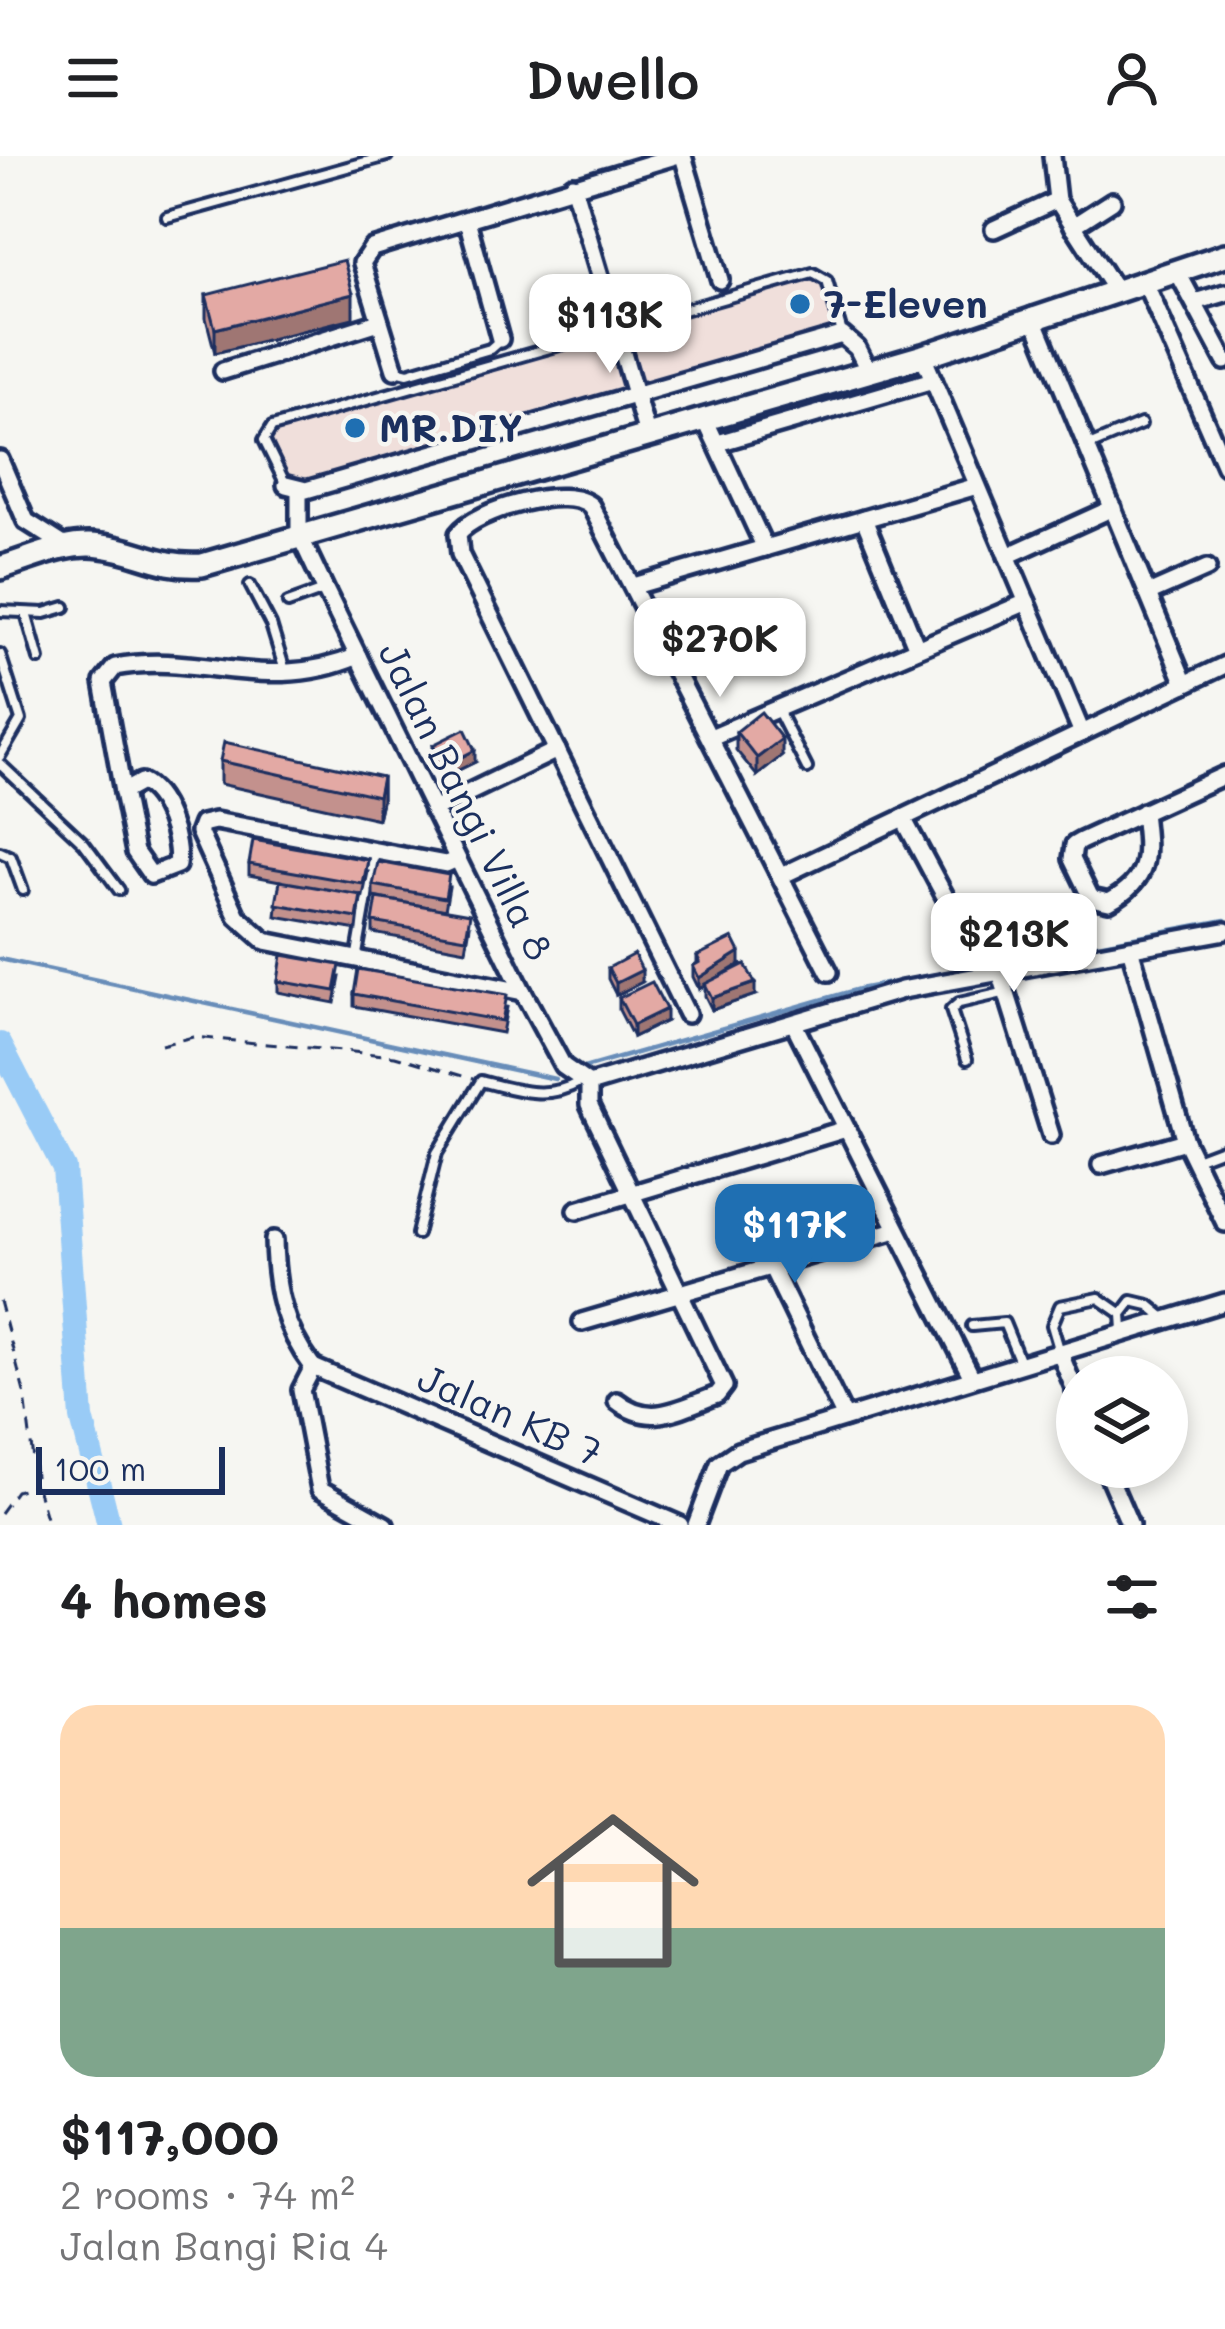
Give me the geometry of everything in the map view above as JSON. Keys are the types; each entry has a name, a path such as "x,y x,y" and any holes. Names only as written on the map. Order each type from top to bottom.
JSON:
{"street":[{"path":"395,370 363,270 363,258 372,248 573,185 679,156 720,280"},
{"path":"1052,156 1057,200 1115,290"},
{"path":"573,185 647,434"},
{"path":"994,230 1057,200"},
{"path":"1073,226 1112,201"},
{"path":"467,220 500,339"},
{"path":"0,568 67,547 106,546 176,567 202,565 923,356 1225,255"},
{"path":"1177,269 1225,361"},
{"path":"1144,280 1225,465"},
{"path":"1195,302 1225,292"},
{"path":"1033,316 1186,684"},
{"path":"223,370 379,322"},
{"path":"299,534 293,488 842,335 857,348 869,372"},
{"path":"923,356 1082,733"},
{"path":"718,443 933,380"},
{"path":"704,417 765,548"},
{"path":"0,460 26,521 67,547"},
{"path":"634,586 977,486"},
{"path":"687,1014 457,544 466,524 478,517 562,494 592,506 830,972"},
{"path":"1007,556 1113,508"},
{"path":"863,519 916,646"},
{"name":"Jalan Bangi Villa 8","path":"299,534 523,992 563,1066 584,1083 589,1105 724,1386 717,1395 653,1418 634,1415 617,1401"},
{"path":"1148,594 1207,568"},
{"path":"711,737 1027,602"},
{"path":"123,792 141,782 152,787 180,845 177,865 161,875 151,875 134,852 123,792 103,682 115,667 286,675 330,668 358,656"},
{"path":"781,876 1225,665"},
{"path":"434,810 557,750"},
{"path":"1143,812 1148,855 1143,876 1109,902 1090,898 1072,859 1074,845 1143,812 1223,782"},
{"path":"903,818 970,945"},
{"path":"457,859 446,864 208,821 200,839 253,935 523,992"},
{"path":"584,1083 902,990 1225,931"},
{"path":"1130,948 1186,1141 1224,1217"},
{"path":"1000,972 1051,1135"},
{"path":"794,1024 971,1376"},
{"path":"577,1210 846,1129"},
{"path":"1101,1165 1186,1141"},
{"path":"581,1322 896,1230"},
{"path":"274,1240 275,1292 296,1344 313,1367 302,1390 320,1489 385,1525"},
{"path":"771,1266 845,1418"},
{"path":"696,1525 719,1463 738,1451 1225,1302"},
{"path":"1059,1351 1061,1356"},
{"name":"Jalan KB 7","path":"313,1367 680,1525"},
{"path":"1114,1488 1130,1525"}],"lane":[{"path":"167,217 387,156"},
{"path":"293,488 264,440 272,428 615,329 814,274 827,281 842,335"},
{"path":"395,370 408,373 470,355 490,349 500,339"},
{"path":"1087,446 1141,424"},
{"path":"250,585 271,625 286,675"},
{"path":"288,603 325,589"},
{"path":"0,611 65,608"},
{"path":"26,613 39,659"},
{"path":"0,654 20,720 0,760 84,843 119,890"},
{"path":"776,708 808,768"},
{"path":"356,960 375,851"},
{"path":"0,852 10,857 23,890"},
{"path":"967,1059 951,1010 959,1003 1006,992"},
{"path":"417,1234 437,1153 481,1081 534,1094 584,1083"},
{"path":"1194,1159 1225,1148"},
{"path":"1059,1351 1052,1325 1060,1306 1099,1298 1122,1314 1124,1332"},
{"path":"1122,1314 1139,1301 1166,1319"},
{"path":"972,1326 1004,1323 1020,1362"}],"path":[{"path":"161,1045 194,1037 395,1056 481,1081"},
{"path":"0,1301 25,1396 36,1484 48,1525"},
{"path":"0,1514 16,1491 36,1484"}],"shaded area":[{"path":"813,277 825,285 837,330 305,485 288,480 268,440 274,431"}],"building":[{"path":"344,260 353,294 215,329 206,295"},
{"path":"761,712 782,739 757,758 736,732"},
{"path":"465,729 475,750 444,766 433,745"},
{"path":"224,742 382,777 378,796 220,761"},
{"path":"253,840 368,860 363,884 249,864"},
{"path":"378,862 449,875 445,898 373,885"},
{"path":"280,881 361,895 357,918 276,904"},
{"path":"377,898 470,914 466,938 373,922"},
{"path":"733,938 740,952 699,978 693,966 700,962 697,956"},
{"path":"634,954 642,970 616,983 608,968"},
{"path":"282,955 340,965 335,991 278,981"},
{"path":"745,964 755,983 712,998 705,984"},
{"path":"358,969 507,995 502,1021 354,994"},
{"path":"652,982 666,1009 633,1025 619,998"}],"waterway":[{"path":"577,1070 859,989 1225,920"},
{"path":"0,959 555,1079"},
{"path":"0,1044 64,1168 82,1418 109,1525"}],"place":[{"name":"7-Eleven","path":"800,304"},
{"name":"MR.DIY","path":"355,428"}]}
